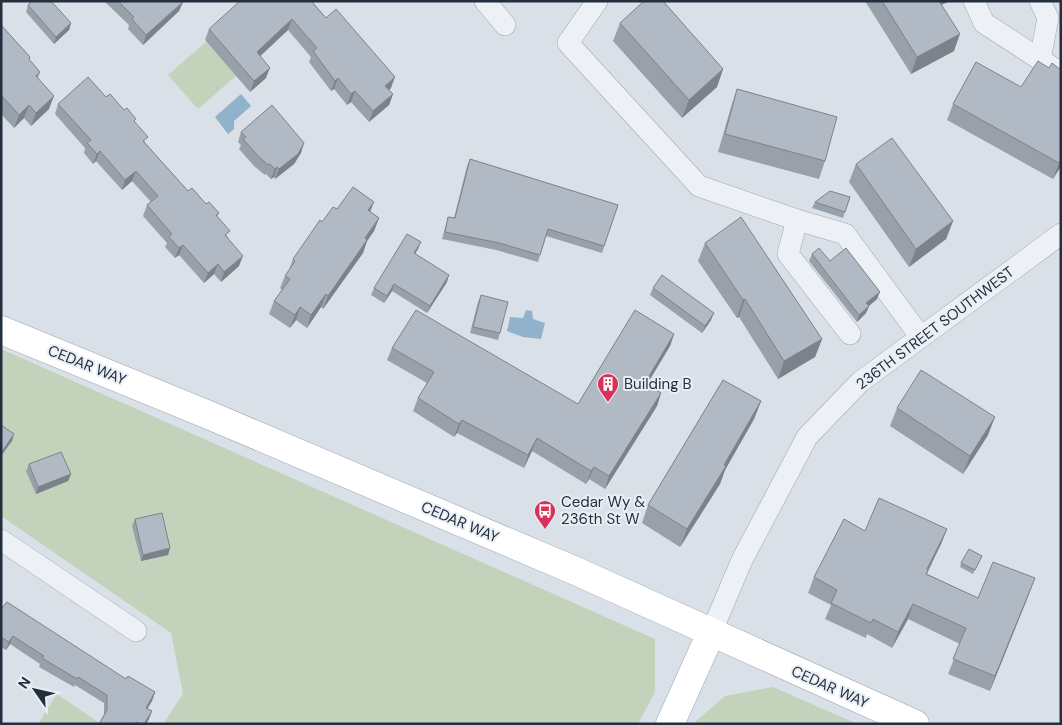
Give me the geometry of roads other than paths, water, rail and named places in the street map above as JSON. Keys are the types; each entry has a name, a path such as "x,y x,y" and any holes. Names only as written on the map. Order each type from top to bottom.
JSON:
{"main road":[{"name":"CEDAR WAY","path":"1,330 247,431 578,572 915,724"},
{"name":"236TH STREET SOUTHWEST","path":"670,724 712,633"}],"street":[{"path":"485,1 506,24"},
{"path":"598,1 568,43 699,186 797,220 845,234 920,336"},
{"path":"974,1 984,24 1061,73"},
{"path":"1040,1 1048,18 1040,59"},
{"path":"797,220 788,254 850,334"},
{"name":"236TH STREET SOUTHWEST","path":"712,633 742,560 807,437 860,382 1061,234"},
{"path":"1,540 136,631"}],"water":[{"path":"241,94 251,106 234,121 234,129 228,134 215,117"},
{"path":"526,310 532,311 533,319 545,323 541,339 523,337 507,331 510,317 523,318"}],"place":[{"name":"Building B","path":"608,403"},
{"name":"Cedar Wy & 236th St W","path":"545,530"}]}
